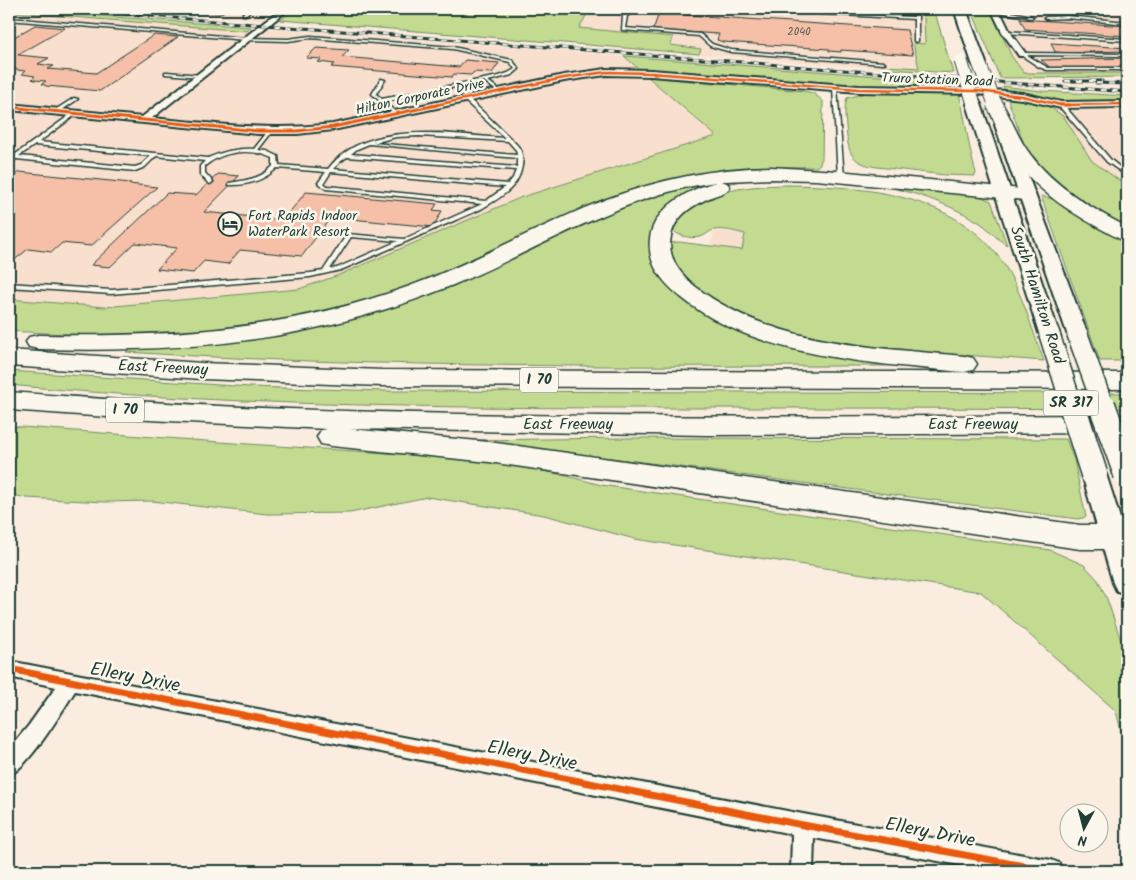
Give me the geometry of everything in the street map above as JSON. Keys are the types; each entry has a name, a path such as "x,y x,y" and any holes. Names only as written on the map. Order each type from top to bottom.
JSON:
{"highway":[{"path":"996,107 1023,158 1052,187 1088,214 1127,235"},
{"path":"9,342 130,344 225,336 346,314 420,290 461,274 601,208 652,190 706,178 765,173 841,177 1006,200"},
{"path":"1026,194 1006,200 802,180 745,183 722,187 687,201 672,213 662,228 660,245 662,261 674,280 691,297 718,313 756,330 818,346 987,367 1069,382"},
{"name":"East Freeway","path":"9,358 202,371 382,378 1127,381"},
{"name":"East Freeway","path":"9,401 242,417 338,421 566,424 1127,424"},
{"path":"242,417 299,434 489,452 1080,537 1120,537"}],"main road":[{"name":"South Hamilton Road","path":"960,9 1127,474"},
{"name":"South Hamilton Road","path":"959,57 1094,474 1120,537 1127,583"}],"street":[{"path":"144,120 285,9"},
{"path":"995,9 1006,32 1022,54"},
{"name":"Hilton Corporate Drive","path":"9,107 270,132 316,129 583,75 628,72 835,88"},
{"name":"Truro Station Road","path":"835,88 977,91 1022,96 1061,105 1127,104"},
{"name":"Ellery Drive","path":"9,669 803,825 1051,871"},
{"path":"9,765 36,732 71,681"},
{"path":"802,871 803,825"}],"lane":[{"path":"244,14 252,9"},
{"path":"635,9 624,16 623,29 700,35 711,45 731,51 883,63"},
{"path":"753,9 916,18"},
{"path":"916,9 916,41"},
{"path":"995,9 1031,17"},
{"path":"1046,18 1067,16 1127,22"},
{"path":"9,19 246,39 288,40 310,37 453,48 511,61 517,69 510,74 485,80 381,101"},
{"path":"1006,32 1127,40"},
{"path":"1022,54 1127,55"},
{"path":"1022,54 1032,59 1039,66 1048,69 1127,69"},
{"path":"167,73 200,76"},
{"path":"383,80 374,94 395,114"},
{"path":"485,80 499,92"},
{"path":"835,88 841,177"},
{"path":"57,111 76,98"},
{"path":"9,285 111,292 310,275 339,270 488,203 511,186 520,169 517,149 466,99"},
{"path":"1061,105 1109,162 1127,175"},
{"path":"9,161 76,113"},
{"path":"256,149 270,132"},
{"path":"488,203 326,187 321,183 345,155 365,144 393,136 416,134 508,140"},
{"path":"34,143 208,160 230,151 256,149 271,153 276,157 276,166"},
{"path":"365,144 518,157"},
{"path":"14,157 135,169 143,166 155,155"},
{"path":"345,155 520,169"},
{"path":"208,160 201,170 202,175 210,182"},
{"path":"231,184 256,180 265,176 276,166 511,186"},
{"path":"325,272 350,234 405,240"}],"shaded area":[{"path":"110,9 295,9 280,21"},
{"path":"590,9 921,9 924,18 925,45 914,43 919,69 888,66 887,69 699,54 700,49 670,44 672,37 579,28"},
{"path":"990,9 1127,9 1127,73 1024,73 1012,57"},
{"path":"9,12 247,31 251,27 624,56 716,136 522,197 339,275 299,289 104,307 9,299"},
{"path":"1077,102 1127,102 1127,186 1092,161 1064,117 1053,109"},
{"path":"715,230 745,234 742,250 710,246"}],"green space":[{"path":"9,9 251,27 247,31 9,12"},
{"path":"295,9 590,9 579,28 673,37 671,45 701,49 699,54 280,20"},
{"path":"921,9 934,9 953,73 887,69 888,66 919,68 913,43 925,44 924,18"},
{"path":"971,9 990,9 1012,57 1024,73 1127,73 1127,77 1000,78"},
{"path":"624,56 955,82 958,87 869,87 640,70"},
{"path":"648,77 813,93 823,101 822,159 816,167 754,168 723,171 663,181 633,190 575,212 434,279 362,302 299,317 236,328 152,335 9,331 9,299 104,307 299,289 339,275 522,197 716,136"},
{"path":"1003,86 1041,91 1127,96 1127,102 1060,102 1005,91"},
{"path":"866,93 959,93 976,173 975,176 945,175 877,167 855,159 849,149 845,105 847,98"},
{"path":"1007,97 1040,103 1064,117 1092,161 1127,186 1127,228 1058,187 1027,153"},
{"path":"759,178 710,187 657,225 694,305 904,366 418,364 126,352 129,349 291,332 644,196 715,181"},
{"path":"876,184 975,194 991,201 1007,245 981,224 953,208 916,194"},
{"path":"787,185 846,188 906,198 934,208 961,222 984,240 1010,274 1021,298 1044,361 898,350 832,342 771,329 707,300 672,264 669,243 679,242 742,250 745,234 730,230 717,230 692,238 680,235 671,228 682,215 708,198 738,189"},
{"path":"1041,196 1060,201 1127,239 1127,361 1100,361"},
{"path":"9,371 250,387 386,391 1127,393 1127,409 584,408 255,402 9,385"},
{"path":"9,426 419,455 492,463 529,468 601,485 1050,550 1084,565 1098,580 1107,599 1127,658 1127,754 1116,711 981,592 635,539 544,515 427,497 350,513 267,514 152,501 105,502 26,498 9,494"},
{"path":"624,438 1066,439 1074,460 1086,517 1078,519 612,458 548,453 473,443 471,440"}],"building":[{"path":"161,9 228,9 221,13"},
{"path":"659,13 907,30 913,55 841,50 841,52 829,51 829,49 723,42 717,40 719,34 653,30"},
{"path":"1020,19 1127,26 1127,36 1025,29"},
{"path":"35,25 65,28 18,55 49,58 38,64 54,66 48,69 96,73 154,35 178,37 100,91 46,86 42,84 46,81 35,80 32,79 35,76 22,74 25,71 11,69 15,67 9,66 9,40"},
{"path":"1051,43 1127,48 1127,51 1083,52 1084,54 1055,52"},
{"path":"316,48 349,50 342,57 459,67 465,60 499,63 492,73 454,74 452,77 331,67 335,64 318,62 322,59 306,58"},
{"path":"1127,58 1127,67 1051,68 1041,60"},
{"path":"19,172 157,187 91,246 62,243 52,252 28,249 12,262 9,262 9,180"},
{"name":"Fort Rapids Indoor WaterPark Resort","path":"218,174 239,176 204,212 283,220 306,192 437,204 433,210 442,211 433,227 331,217 302,256 240,250 228,264 204,261 193,273 157,269 177,248 135,243 110,267 91,265 167,193 196,195"}],"railway":[{"path":"59,9 1127,92"},
{"path":"1065,81 1102,81"},
{"path":"1096,83 1127,84"}],"cycle path":[{"path":"9,107 258,131 297,131 333,127 564,78 606,72 651,73 859,89 977,91 1022,96 1061,105 1127,104"},
{"path":"9,669 803,825 1051,871"}],"place":[{"name":"Fort Rapids Indoor WaterPark Resort","path":"230,224"}]}
